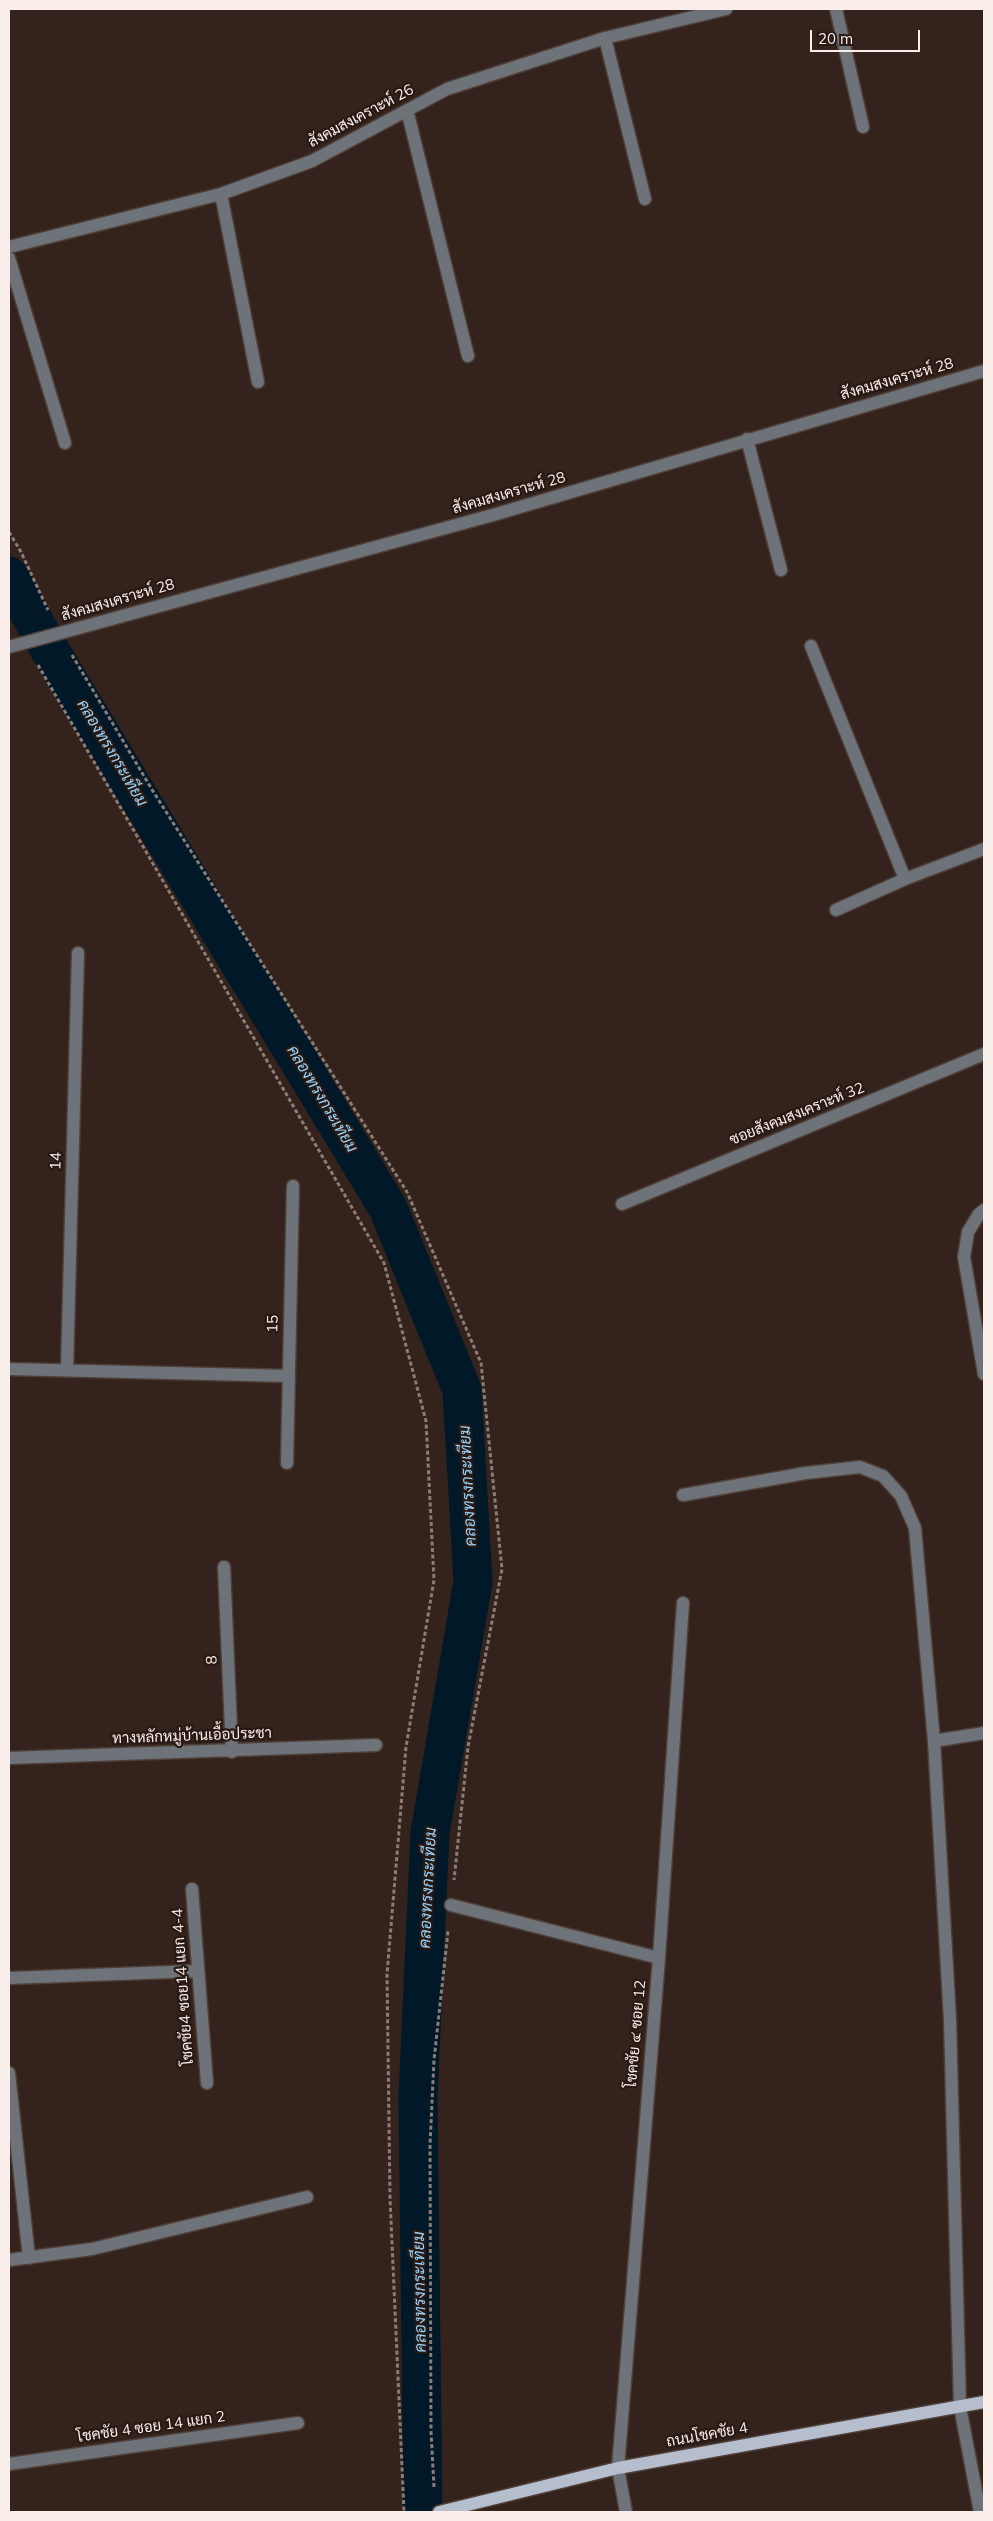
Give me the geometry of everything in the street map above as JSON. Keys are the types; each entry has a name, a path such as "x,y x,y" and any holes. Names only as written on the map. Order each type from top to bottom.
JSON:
{"main road":[{"name":"ถนนโชคชัย 4","path":"439,2512 618,2468 984,2402"}],"street":[{"name":"สังคมสงเคราะห์ 26","path":"9,247 221,194 312,161 447,89 479,77 605,38 726,9"},
{"path":"836,9 862,126"},
{"path":"605,38 645,199"},
{"path":"407,110 468,356"},
{"path":"221,194 258,382"},
{"path":"9,258 65,443"},
{"name":"สังคมสงเคราะห์ 28","path":"9,647 493,515 984,371"},
{"path":"747,439 781,570"},
{"path":"811,646 905,879"},
{"path":"836,910 905,879 984,849"},
{"name":"14","path":"67,1370 78,953"},
{"name":"ซอยสังคมสงเคราะห์ 32","path":"622,1204 984,1054"},
{"name":"15","path":"287,1463 293,1186"},
{"path":"984,1210 979,1214 968,1232 964,1257 984,1374"},
{"path":"9,1369 288,1376"},
{"path":"683,1495 806,1473 860,1467 883,1476 901,1496 915,1528 934,1741 950,2020 960,2407 980,2512"},
{"name":"8","path":"224,1568 232,1752"},
{"name":"โชคชัย ๔ ซอย 12","path":"626,2512 618,2468 659,1958 683,1603"},
{"path":"934,1741 984,1733"},
{"name":"ทางหลักหมู่บ้านเอื้อประชา","path":"9,1758 232,1752 376,1745"},
{"name":"โชคชัย4 ซอย14 แยก 4-4","path":"192,1889 207,2084"},
{"path":"451,1905 659,1958"},
{"path":"9,1978 198,1971"},
{"path":"9,2073 30,2258"},
{"path":"9,2260 92,2249 307,2197"},
{"name":"โชคชัย 4 ซอย 14 แยก 2","path":"9,2464 298,2423"}],"path":[{"path":"9,532 21,552 60,634 156,797 407,1192 481,1363 502,1569 468,1747 434,2060 430,2145 431,2431 435,2494"},
{"path":"25,642 384,1263 426,1421 434,1580 406,1747 387,1974 390,2198 404,2512"}],"waterway":[{"name":"คลองทรงกระเทียม","path":"9,576 51,652 388,1208 462,1390 473,1582 430,1833 418,2096 423,2512"}]}
